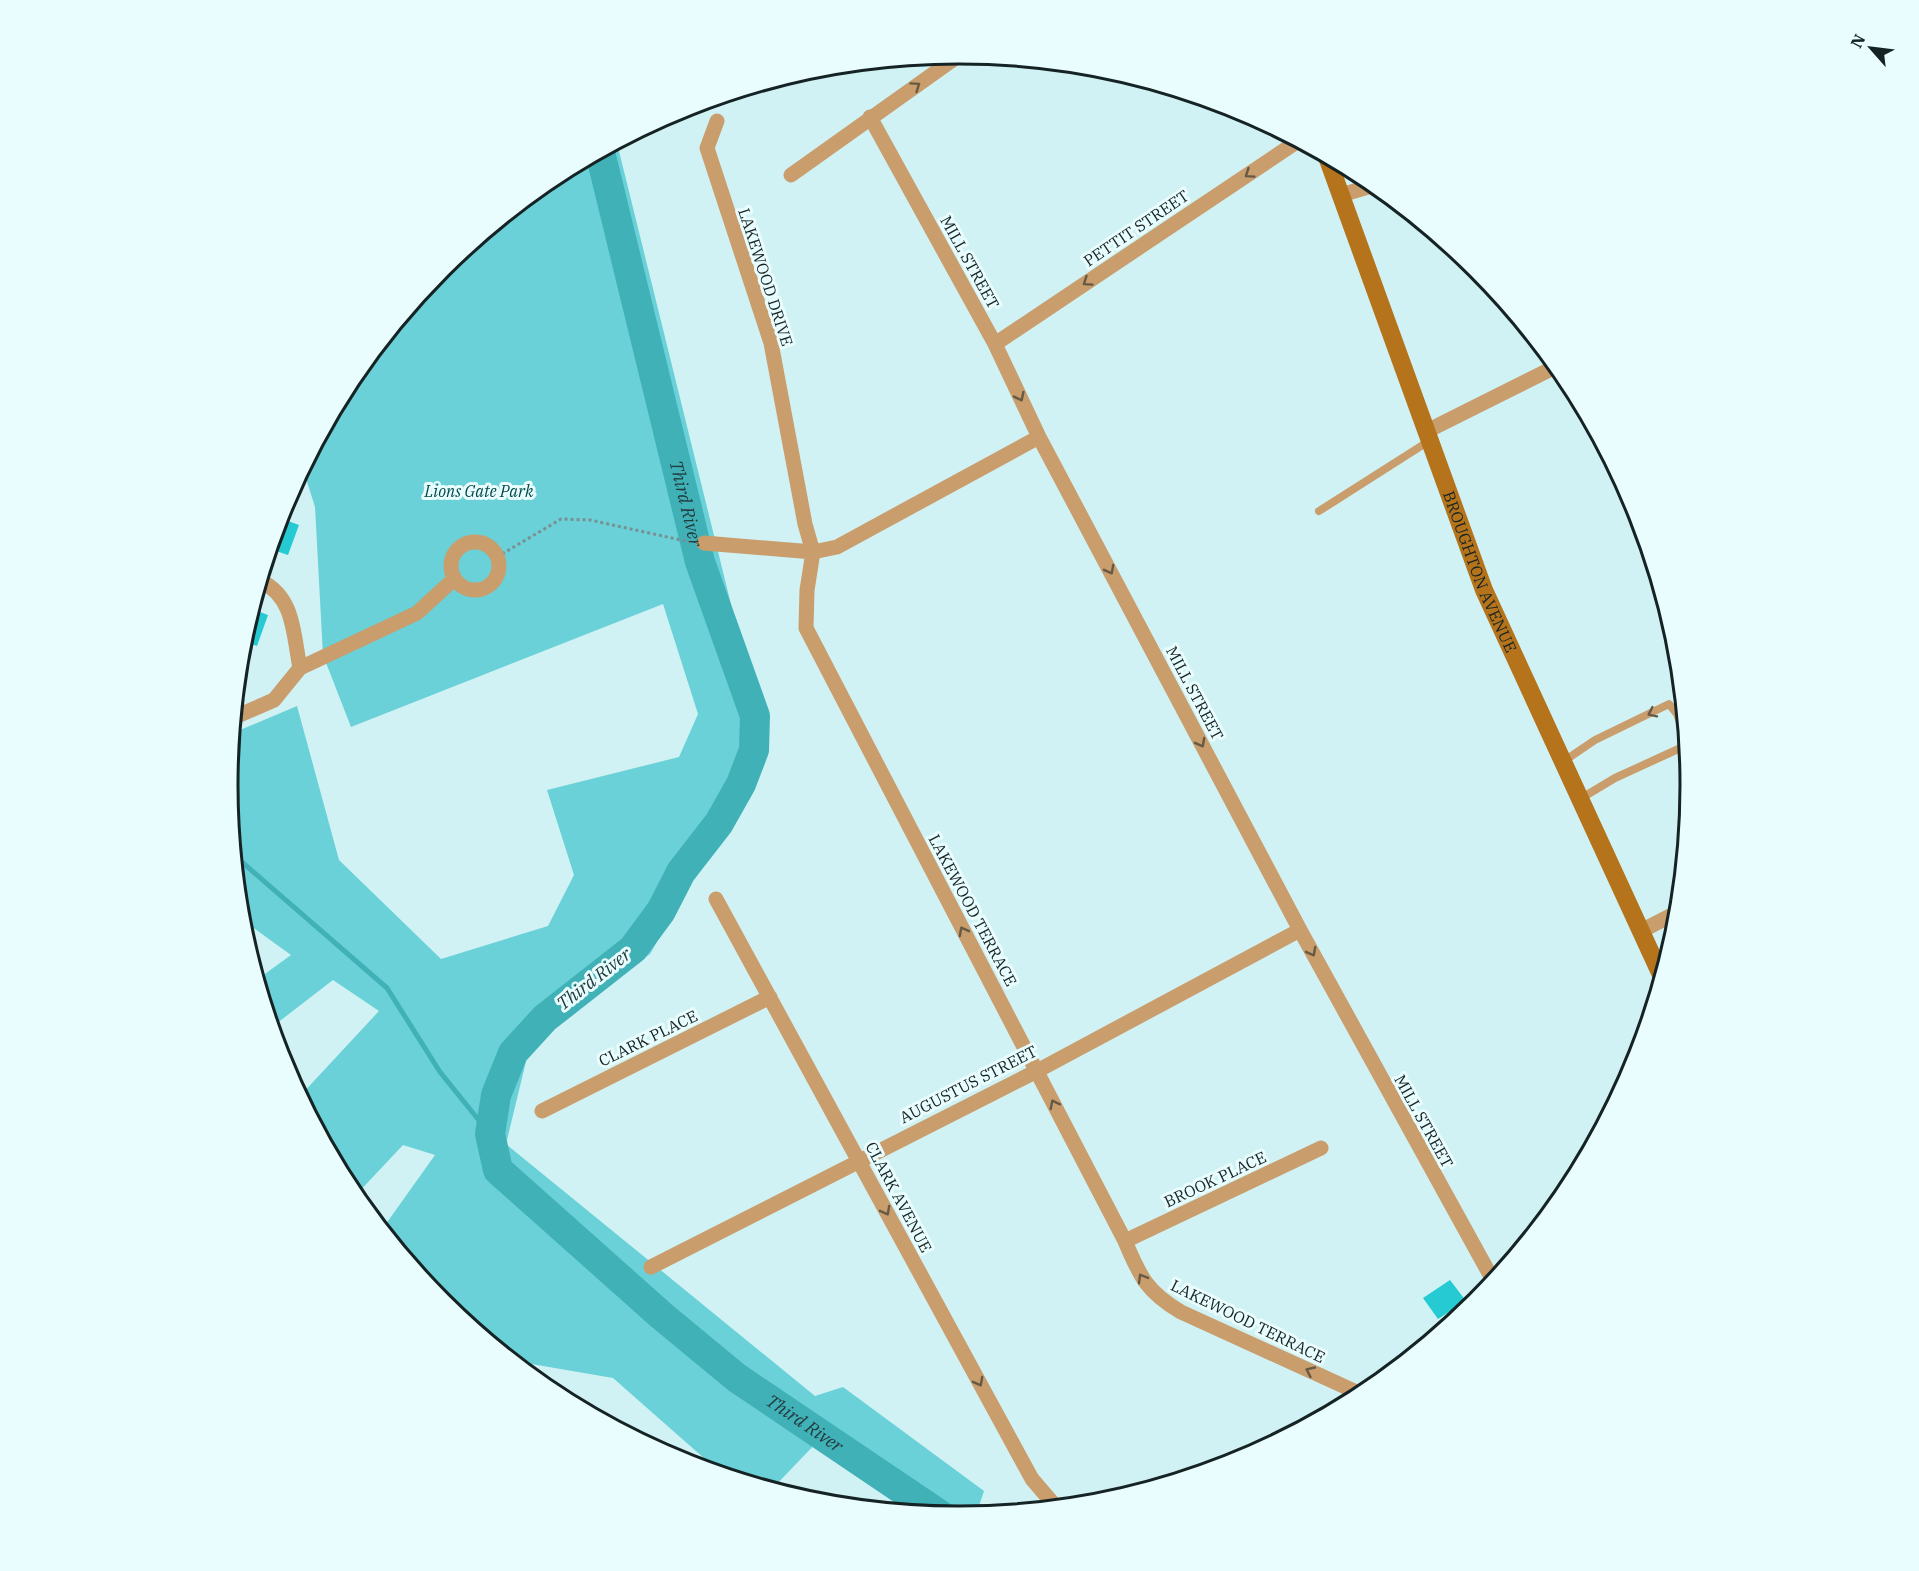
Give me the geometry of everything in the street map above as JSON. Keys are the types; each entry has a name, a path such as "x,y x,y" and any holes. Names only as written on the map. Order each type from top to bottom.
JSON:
{"street":[{"path":"791,175 947,65"},
{"name":"MILL STREET","path":"870,117 994,344 1039,437 1300,930 1490,1274"},
{"name":"LAKEWOOD DRIVE","path":"717,121 707,148 771,343 805,524 813,552"},
{"name":"PETTIT STREET","path":"994,344 1291,146"},
{"name":"BROUGHTON AVENUE","path":"1331,168 1484,590 1657,967"},
{"path":"1341,195 1363,188"},
{"path":"1428,436 1549,371"},
{"path":"704,543 813,552 837,547 1039,437"},
{"path":"479,542 487,544 498,557 498,573 489,586 474,591 466,589 454,579 451,572 452,556 463,544 479,542"},
{"name":"LAKEWOOD TERRACE","path":"813,552 807,590 806,628 1125,1241 1142,1281 1157,1298 1181,1312 1352,1390"},
{"path":"243,714 274,700 300,668 417,613 454,579"},
{"path":"268,584 275,588 283,597 300,668"},
{"name":"CLARK AVENUE","path":"716,898 1032,1479 1050,1500"},
{"path":"1641,931 1668,917"},
{"name":"AUGUSTUS STREET","path":"651,1267 1037,1071 1300,930"},
{"name":"CLARK PLACE","path":"542,1111 770,997"},
{"name":"BROOK PLACE","path":"1125,1241 1321,1148"}],"lane":[{"path":"1319,511 1428,436"},
{"path":"1563,761 1595,740 1669,704 1676,713"},
{"path":"1580,799 1624,774 1679,749"}],"path":[{"path":"498,557 561,519 590,520 687,542"}],"green space":[{"name":"Lions Gate Park","path":"619,151 767,750 650,954 530,1045 506,1144 815,1396 843,1387 984,1491 979,1506 904,1504 820,1439 778,1483 706,1460 613,1378 529,1364 484,1328 417,1261 386,1223 435,1155 403,1145 362,1189 360,1186 335,1146 306,1089 379,1011 333,980 279,1022 264,975 291,955 252,926 240,833 238,786 241,730 297,706 339,860 441,959 548,926 574,875 547,790 679,757 698,714 663,604 351,727 323,655 315,507 307,481 313,467 360,385 417,310 484,243 521,213 559,186"}],"building":[{"path":"289,521 299,525 288,555 278,552"},
{"path":"260,612 268,615 257,646 252,644"},
{"path":"1450,1280 1465,1299 1438,1319 1423,1298"}],"waterway":[{"name":"Third River","path":"602,160 700,562 755,716 754,750 741,784 719,823 681,872 661,911 633,949 545,1018 513,1053 496,1095 490,1134 498,1170 662,1316 737,1378 926,1505"},
{"path":"243,863 387,988 440,1072 490,1134"}]}
